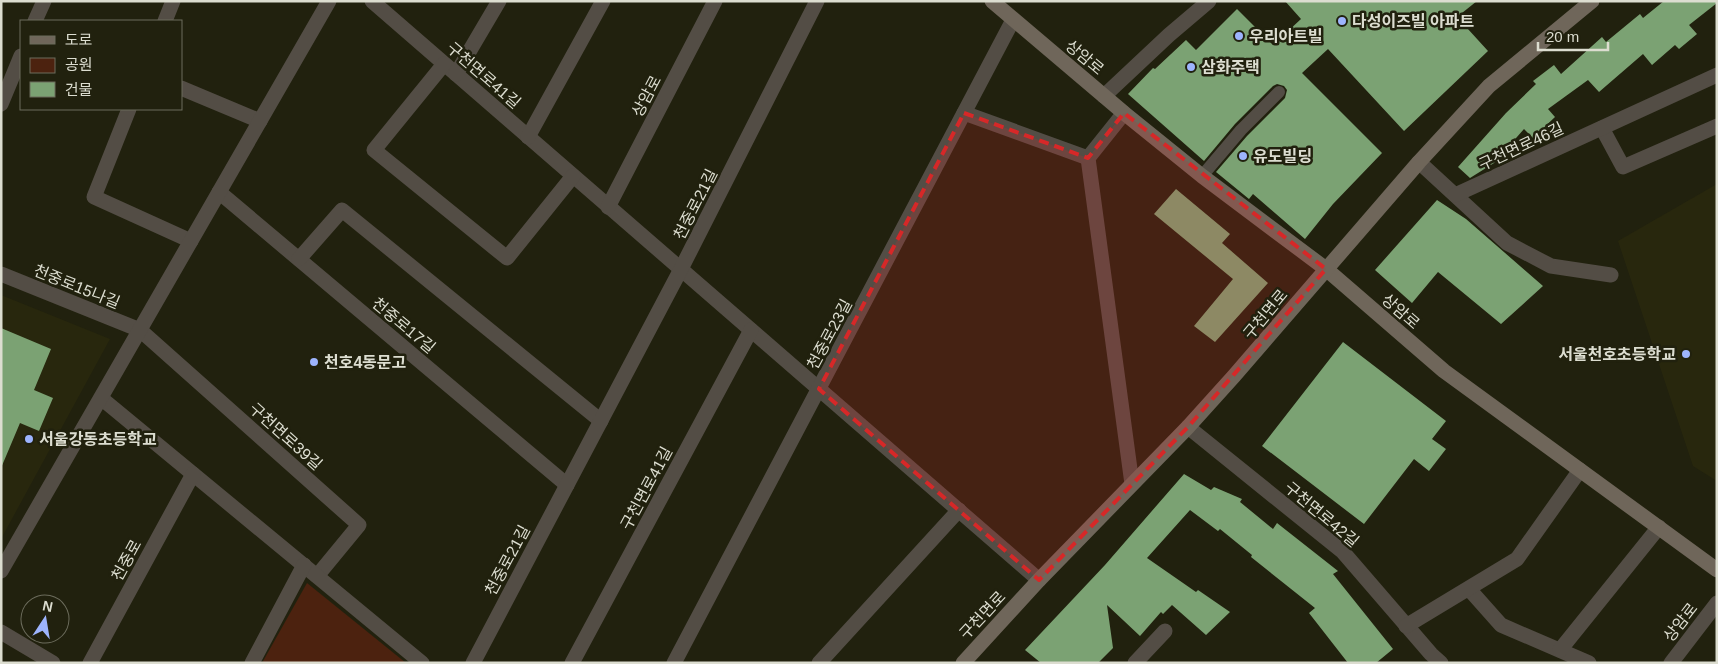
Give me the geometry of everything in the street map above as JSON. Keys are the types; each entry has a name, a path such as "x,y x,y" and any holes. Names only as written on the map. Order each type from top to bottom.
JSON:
{"street":[{"path":"35,20 44,1"},
{"path":"164,20 173,1"},
{"path":"1,571 329,1"},
{"name":"구천면로41길","path":"372,1 1039,580"},
{"path":"499,1 450,69 374,150 507,258 573,176"},
{"path":"528,137 603,1"},
{"name":"상암로","path":"608,207 715,1"},
{"name":"천중로21길","path":"473,663 681,269 817,1"},
{"name":"상암로","path":"992,1 1124,113 1202,176 1326,269 1444,371 1717,570"},
{"path":"1104,96 1209,1"},
{"name":"구천면로","path":"962,663 1039,580 1188,427 1419,162 1489,86 1592,1"},
{"name":"천중로23길","path":"674,663 820,390 1013,20"},
{"path":"1,104 20,58"},
{"name":"구천면로46길","path":"1455,195 1717,75"},
{"path":"182,88 260,121"},
{"path":"129,110 94,196 191,241"},
{"path":"964,113 1088,158"},
{"path":"1124,113 1088,158 1132,484"},
{"path":"1602,128 1622,167 1717,126"},
{"path":"1419,162 1507,243 1550,266 1612,275"},
{"name":"천중로17길","path":"219,192 567,485"},
{"path":"299,260 342,210 601,421"},
{"name":"천중로15나길","path":"1,274 140,330"},
{"name":"구천면로39길","path":"140,330 359,525 317,576"},
{"name":"구천면로41길","path":"572,663 751,330"},
{"path":"101,398 422,663"},
{"name":"구천면로42길","path":"1188,427 1343,552 1430,654 1441,663"},
{"path":"1406,626 1517,559 1580,470"},
{"name":"천중로","path":"90,663 193,474"},
{"path":"819,663 959,510"},
{"path":"1560,650 1659,527"},
{"path":"252,663 304,566"},
{"path":"1469,589 1501,624 1590,663"},
{"name":"상암로","path":"1670,663 1717,603"},
{"path":"1140,661 1165,631"},
{"path":"1,632 53,663"}],"lane":[{"path":"1202,176 1241,130 1279,92"}],"highlighted area":[{"path":"964,113 1088,158 1124,113 1326,269 1188,427 1039,580 819,389"}],"shaded area":[{"name":"서울천호초등학교","path":"1717,184 1717,481 1693,466 1618,241"},
{"name":"서울강동초등학교","path":"1,295 110,339 1,539"}],"green space":[{"path":"307,583 406,663 262,663"}],"building":[{"path":"1285,1 1477,1 1457,17 1488,51 1404,131 1328,49 1302,73 1382,153 1333,204 1305,239 1253,194 1249,199 1216,172 1247,136 1285,98 1287,90 1284,86 1277,84 1273,86 1235,124 1204,161 1128,94 1153,68 1155,69 1186,40 1196,50 1237,9 1273,45 1301,19"},
{"path":"1664,1 1717,1 1717,3 1689,25 1697,34 1679,49 1675,45 1652,65 1643,54 1599,92 1588,80 1548,109 1555,117 1533,138 1524,129 1494,163 1470,178 1458,167 1506,113 1536,84 1533,81 1554,65 1561,74 1602,37 1606,42 1640,14 1643,18"},
{"path":"1176,189 1230,234 1222,243 1268,283 1215,342 1194,326 1233,279 1154,214"},
{"path":"1437,200 1466,219 1543,286 1501,324 1438,272 1412,303 1375,270"},
{"path":"1,328 51,349 34,390 53,398 39,431 20,423 1,468"},
{"path":"1343,342 1446,421 1432,439 1446,449 1429,471 1414,459 1364,524 1262,446"},
{"path":"1184,474 1211,490 1214,487 1242,499 1240,502 1273,529 1277,523 1338,571 1333,574 1393,649 1376,663 1348,663 1309,613 1315,608 1251,557 1252,555 1220,529 1218,531 1190,510 1147,558 1196,592 1198,590 1230,612 1206,635 1172,605 1163,614 1161,612 1140,636 1107,605 1113,648 1098,663 1041,663 1025,650 1105,565"}],"place":[{"name":"다성이즈빌 아파트","path":"1342,21"},
{"name":"우리아트빌","path":"1239,36"},
{"name":"삼화주택","path":"1191,67"},
{"name":"유도빌딩","path":"1243,156"},
{"name":"서울천호초등학교","path":"1686,354"},
{"name":"천호4동문고","path":"314,362"},
{"name":"서울강동초등학교","path":"29,439"}]}
